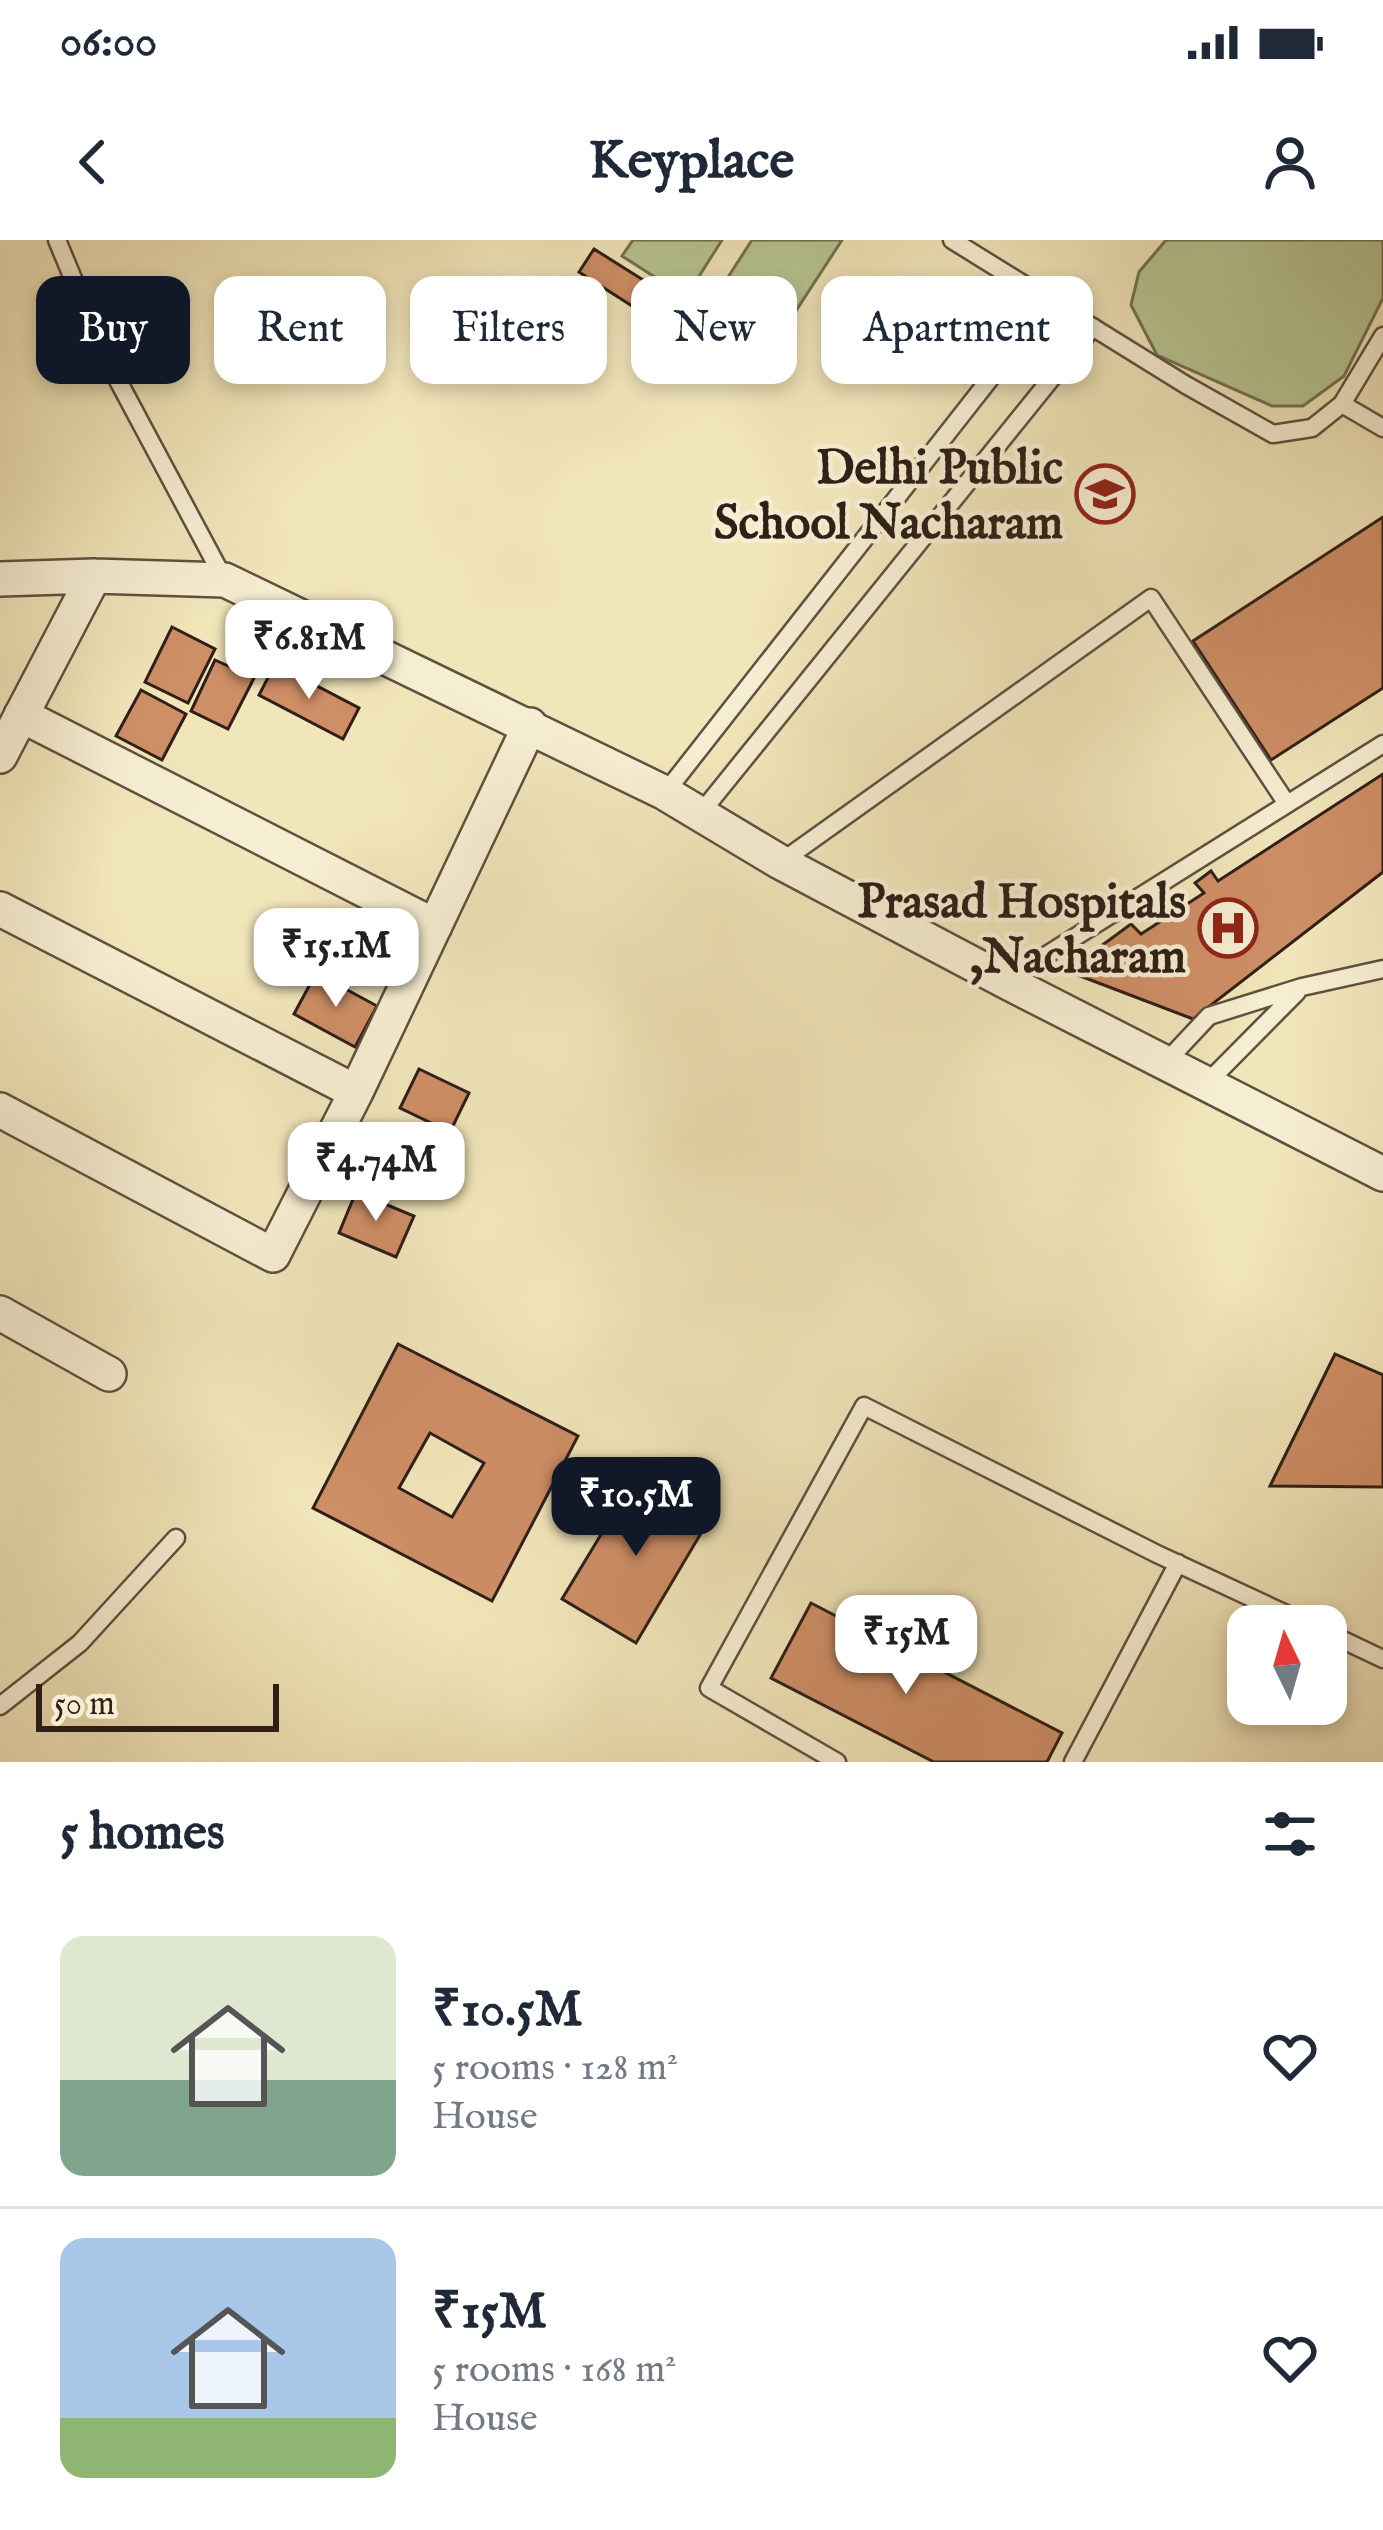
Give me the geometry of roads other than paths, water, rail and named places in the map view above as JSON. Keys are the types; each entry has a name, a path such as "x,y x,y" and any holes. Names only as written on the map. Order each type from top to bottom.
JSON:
{"street":[{"path":"0,756 94,576"},
{"path":"0,579 225,580 665,793 780,862 1383,1174"},
{"path":"21,716 434,926"},
{"path":"0,1110 273,1255 530,725"},
{"path":"0,909 356,1092"},
{"path":"0,1313 109,1374"}],"lane":[{"path":"57,240 106,358 225,580"},
{"path":"952,240 1010,276"},
{"path":"1093,327 1273,434 1312,428 1342,404 1383,336"},
{"path":"665,793 986,384"},
{"path":"700,814 1047,384"},
{"path":"1342,404 1383,428"},
{"path":"780,862 1151,598 1287,804"},
{"path":"1005,981 1383,744"},
{"path":"1166,1063 1209,1016 1302,987 1383,969"},
{"path":"1206,1084 1302,987"},
{"path":"837,1762 710,1688 864,1406 1267,1605"},
{"path":"0,1706 80,1643 176,1538"},
{"path":"1073,1762 1178,1563"},
{"path":"1347,1642 1383,1659"}],"place":[{"name":"Delhi Public School Nacharam","path":"1105,494"},
{"name":"Prasad Hospitals ,Nacharam","path":"1228,928"}]}
